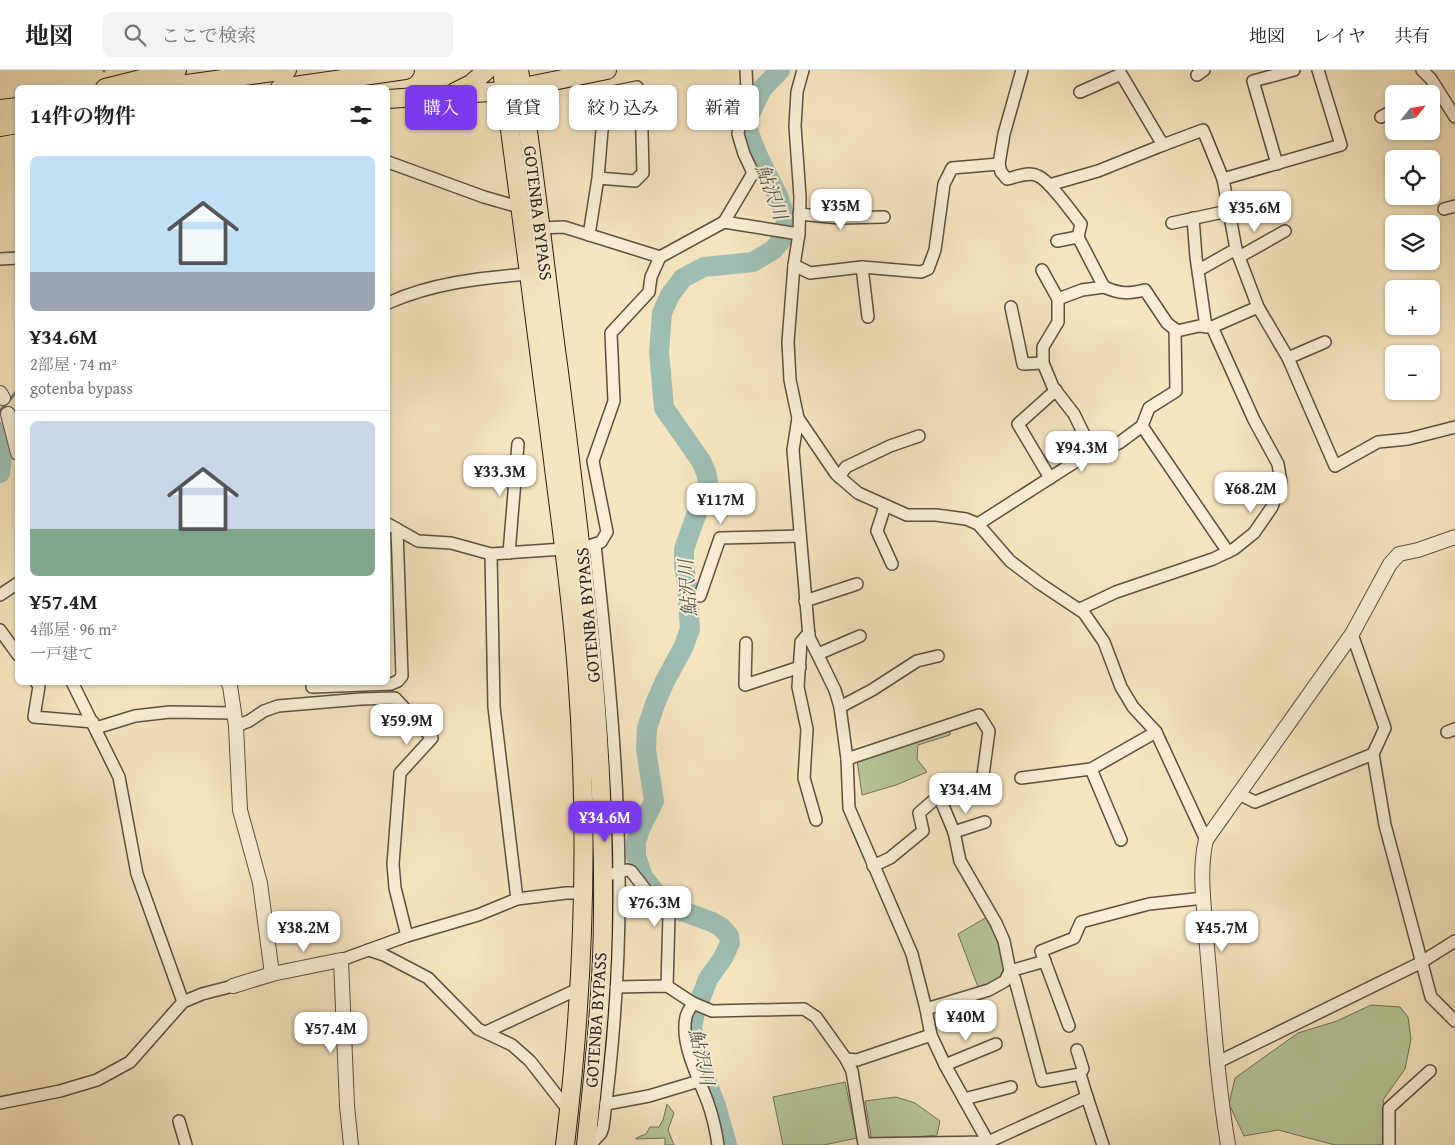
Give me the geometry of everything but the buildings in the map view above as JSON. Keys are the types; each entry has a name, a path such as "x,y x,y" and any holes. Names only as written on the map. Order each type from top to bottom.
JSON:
{"highway":[{"path":"117,85 177,70"},
{"path":"180,85 287,70"},
{"path":"301,85 405,70"},
{"path":"470,85 487,70"},
{"path":"568,70 584,70"},
{"path":"477,86 512,77 607,70"},
{"name":"GOTENBA BYPASS","path":"512,77 519,207 564,549 577,673 583,792 583,893 578,989 565,1145"},
{"name":"GOTENBA BYPASS","path":"512,77 540,228 588,546 593,661 611,873 603,914 597,1028 586,1145"},
{"path":"390,99 405,98"},
{"path":"0,109 15,107"},
{"path":"0,127 15,124"}],"street":[{"path":"588,546 604,538 607,532 593,461 614,401 611,334 649,292 651,277 660,257 724,222 753,173 744,154 738,134 747,92 746,70"},
{"path":"803,70 797,92 795,126 800,197 788,342 790,380 798,418 793,450 808,633 835,690 840,707 847,759 849,808 872,866 895,912 912,954 931,1035 988,1142"},
{"path":"1022,70 1004,134 999,164 1001,172 1007,179 1028,174 1038,176 1049,185 1081,224 1078,237 1104,287"},
{"path":"1277,164 1253,81 1294,70"},
{"path":"1223,178 1341,145 1318,70"},
{"path":"1423,70 1434,85"},
{"path":"1080,92 1121,74 1163,145"},
{"path":"589,235 598,178 602,130 610,106 612,92 637,87 641,95 643,172 635,181 598,178"},
{"path":"1440,94 1455,117"},
{"path":"1380,117 1385,114"},
{"path":"1049,185 1098,171 1203,130 1223,178 1228,211 1238,253 1258,307 1288,358 1335,466 1378,442 1408,439 1455,427"},
{"path":"390,163 484,197 519,207"},
{"path":"794,265 810,273 862,267 921,272 928,269 935,250 944,184 952,168 999,164"},
{"path":"1172,223 1228,211"},
{"path":"799,214 840,218 884,217"},
{"path":"1080,609 1116,592 1180,571 1234,550 1254,533 1272,507 1281,482 1278,464 1254,420 1209,327 1196,257 1193,218"},
{"path":"724,222 796,234"},
{"path":"540,228 564,227 660,257"},
{"path":"1199,270 1285,231"},
{"path":"1057,242 1078,237"},
{"path":"0,259 15,258"},
{"path":"862,267 868,317"},
{"path":"1042,270 1058,299 1058,322 1043,347 1043,362 1056,390 1074,414 1092,451"},
{"path":"390,302 408,293 459,281 528,274"},
{"path":"1058,299 1082,290 1104,287 1118,293 1132,293 1145,290 1167,323 1177,331 1199,326 1209,327 1258,307"},
{"path":"1011,307 1023,364 1043,362"},
{"path":"978,524 1092,451 1102,452 1120,443 1142,426 1149,408 1176,391 1175,329"},
{"path":"1288,358 1325,342"},
{"path":"1050,478 1018,424 1056,390"},
{"path":"1,395 15,441"},
{"path":"798,418 839,477 858,493 907,515 936,515 966,519 978,524 1010,561 1039,584 1080,609 1104,642 1121,687 1133,707 1156,732 1206,840"},
{"path":"1142,426 1228,552"},
{"path":"839,477 846,468 890,446 919,436"},
{"path":"509,553 518,444"},
{"path":"885,506 877,530 892,564"},
{"path":"392,526 418,541 450,543 491,554 564,549"},
{"path":"390,684 398,681 402,676 392,526"},
{"path":"700,596 720,538 800,536"},
{"path":"1228,1145 1216,1063 1204,898 1203,854 1206,840 1352,634 1390,564 1399,554 1418,550 1455,537"},
{"path":"491,554 494,707 517,899"},
{"path":"805,601 857,584"},
{"path":"0,595 15,585"},
{"path":"0,630 15,651"},
{"path":"808,633 801,642 798,687 807,729 804,778 816,820"},
{"path":"1352,634 1385,728 1373,754 1385,825 1420,963 1430,997 1455,1021"},
{"path":"818,654 860,636"},
{"path":"746,643 745,685 800,667"},
{"path":"840,707 872,690 917,661 938,656"},
{"path":"38,685 34,717 94,725 135,716 170,712 249,721 264,711 278,706 395,698 432,738 400,773 394,864 395,888 407,936"},
{"path":"74,685 119,777 137,874 183,1002"},
{"path":"230,685 235,720 240,810 260,883 272,974"},
{"path":"312,685 312,687 364,685"},
{"path":"847,759 979,715 989,731 980,790 948,787 918,813 923,831 890,858 872,866"},
{"path":"1021,778 1091,768 1156,732"},
{"path":"1239,794 1255,802 1373,754"},
{"path":"1091,768 1121,840"},
{"path":"939,796 954,832 960,861 996,923 1004,941 1010,971 1015,980 1042,1082 1080,1074"},
{"path":"954,832 985,822"},
{"path":"590,1145 601,1133 603,1127 616,987 619,931 611,873 632,870 644,889 669,915 667,986"},
{"path":"0,1103 60,1092 97,1080 130,1062 183,1002 202,994 272,974 342,960 407,936 478,915 517,899 566,893 583,893"},
{"path":"1069,1026 1041,951 1074,938 1081,922 1149,904 1204,898"},
{"path":"1216,1063 1420,963 1455,941"},
{"path":"369,950 384,955 428,978 478,1029 512,1045 530,1061 569,1111"},
{"path":"342,960 347,1106 351,1145"},
{"path":"926,1009 990,990 1005,981 1010,971 1045,961"},
{"path":"616,987 667,986 693,1003 712,1011 804,1009 816,1017 846,1059 852,1072 864,1144 988,1142 1087,1097"},
{"path":"486,1032 578,989"},
{"path":"693,1003 686,1016 686,1039 692,1065 708,1104 718,1145"},
{"path":"846,1059 857,1060 931,1035"},
{"path":"946,1065 996,1044"},
{"path":"1077,1050 1083,1070 1080,1074 1103,1145"},
{"path":"1388,1145 1389,1108 1430,1071"},
{"path":"606,1104 649,1096 699,1081"},
{"path":"964,1099 1011,1088"},
{"path":"179,1121 186,1145"}],"green space":[{"path":"950,728 950,735 918,745 917,759 927,772 896,785 862,795 857,760"},
{"path":"987,917 1002,944 1008,974 987,988 978,987 958,934"},
{"path":"1371,1005 1400,1007 1408,1017 1411,1039 1405,1069 1383,1100 1388,1143 1377,1145 1335,1145 1278,1130 1244,1136 1229,1104 1235,1078 1298,1033 1337,1021"},
{"path":"845,1082 857,1138 824,1145 783,1145 773,1097"},
{"path":"896,1097 915,1103 940,1121 937,1135 872,1141 865,1101"},
{"path":"667,1104 674,1113 668,1130 674,1145 665,1145 665,1138 636,1139 646,1134 650,1127 659,1127"}],"waterway":[{"name":"鮎沢川","path":"727,1145 716,1106 699,1061 692,1027 695,1013 708,979 723,958 730,943 729,936 721,927 712,922 671,907 643,877 636,856 636,842 640,829 654,801 646,749 647,728 655,704 683,648 690,629 684,549 708,482 701,461 664,408 659,352 662,313 670,295 683,278 704,267 753,262 773,250 784,237 786,219 778,196 757,154 747,128 749,116 762,89 780,70"},
{"path":"0,411 15,394"},
{"path":"0,432 2,458 0,473"}]}
